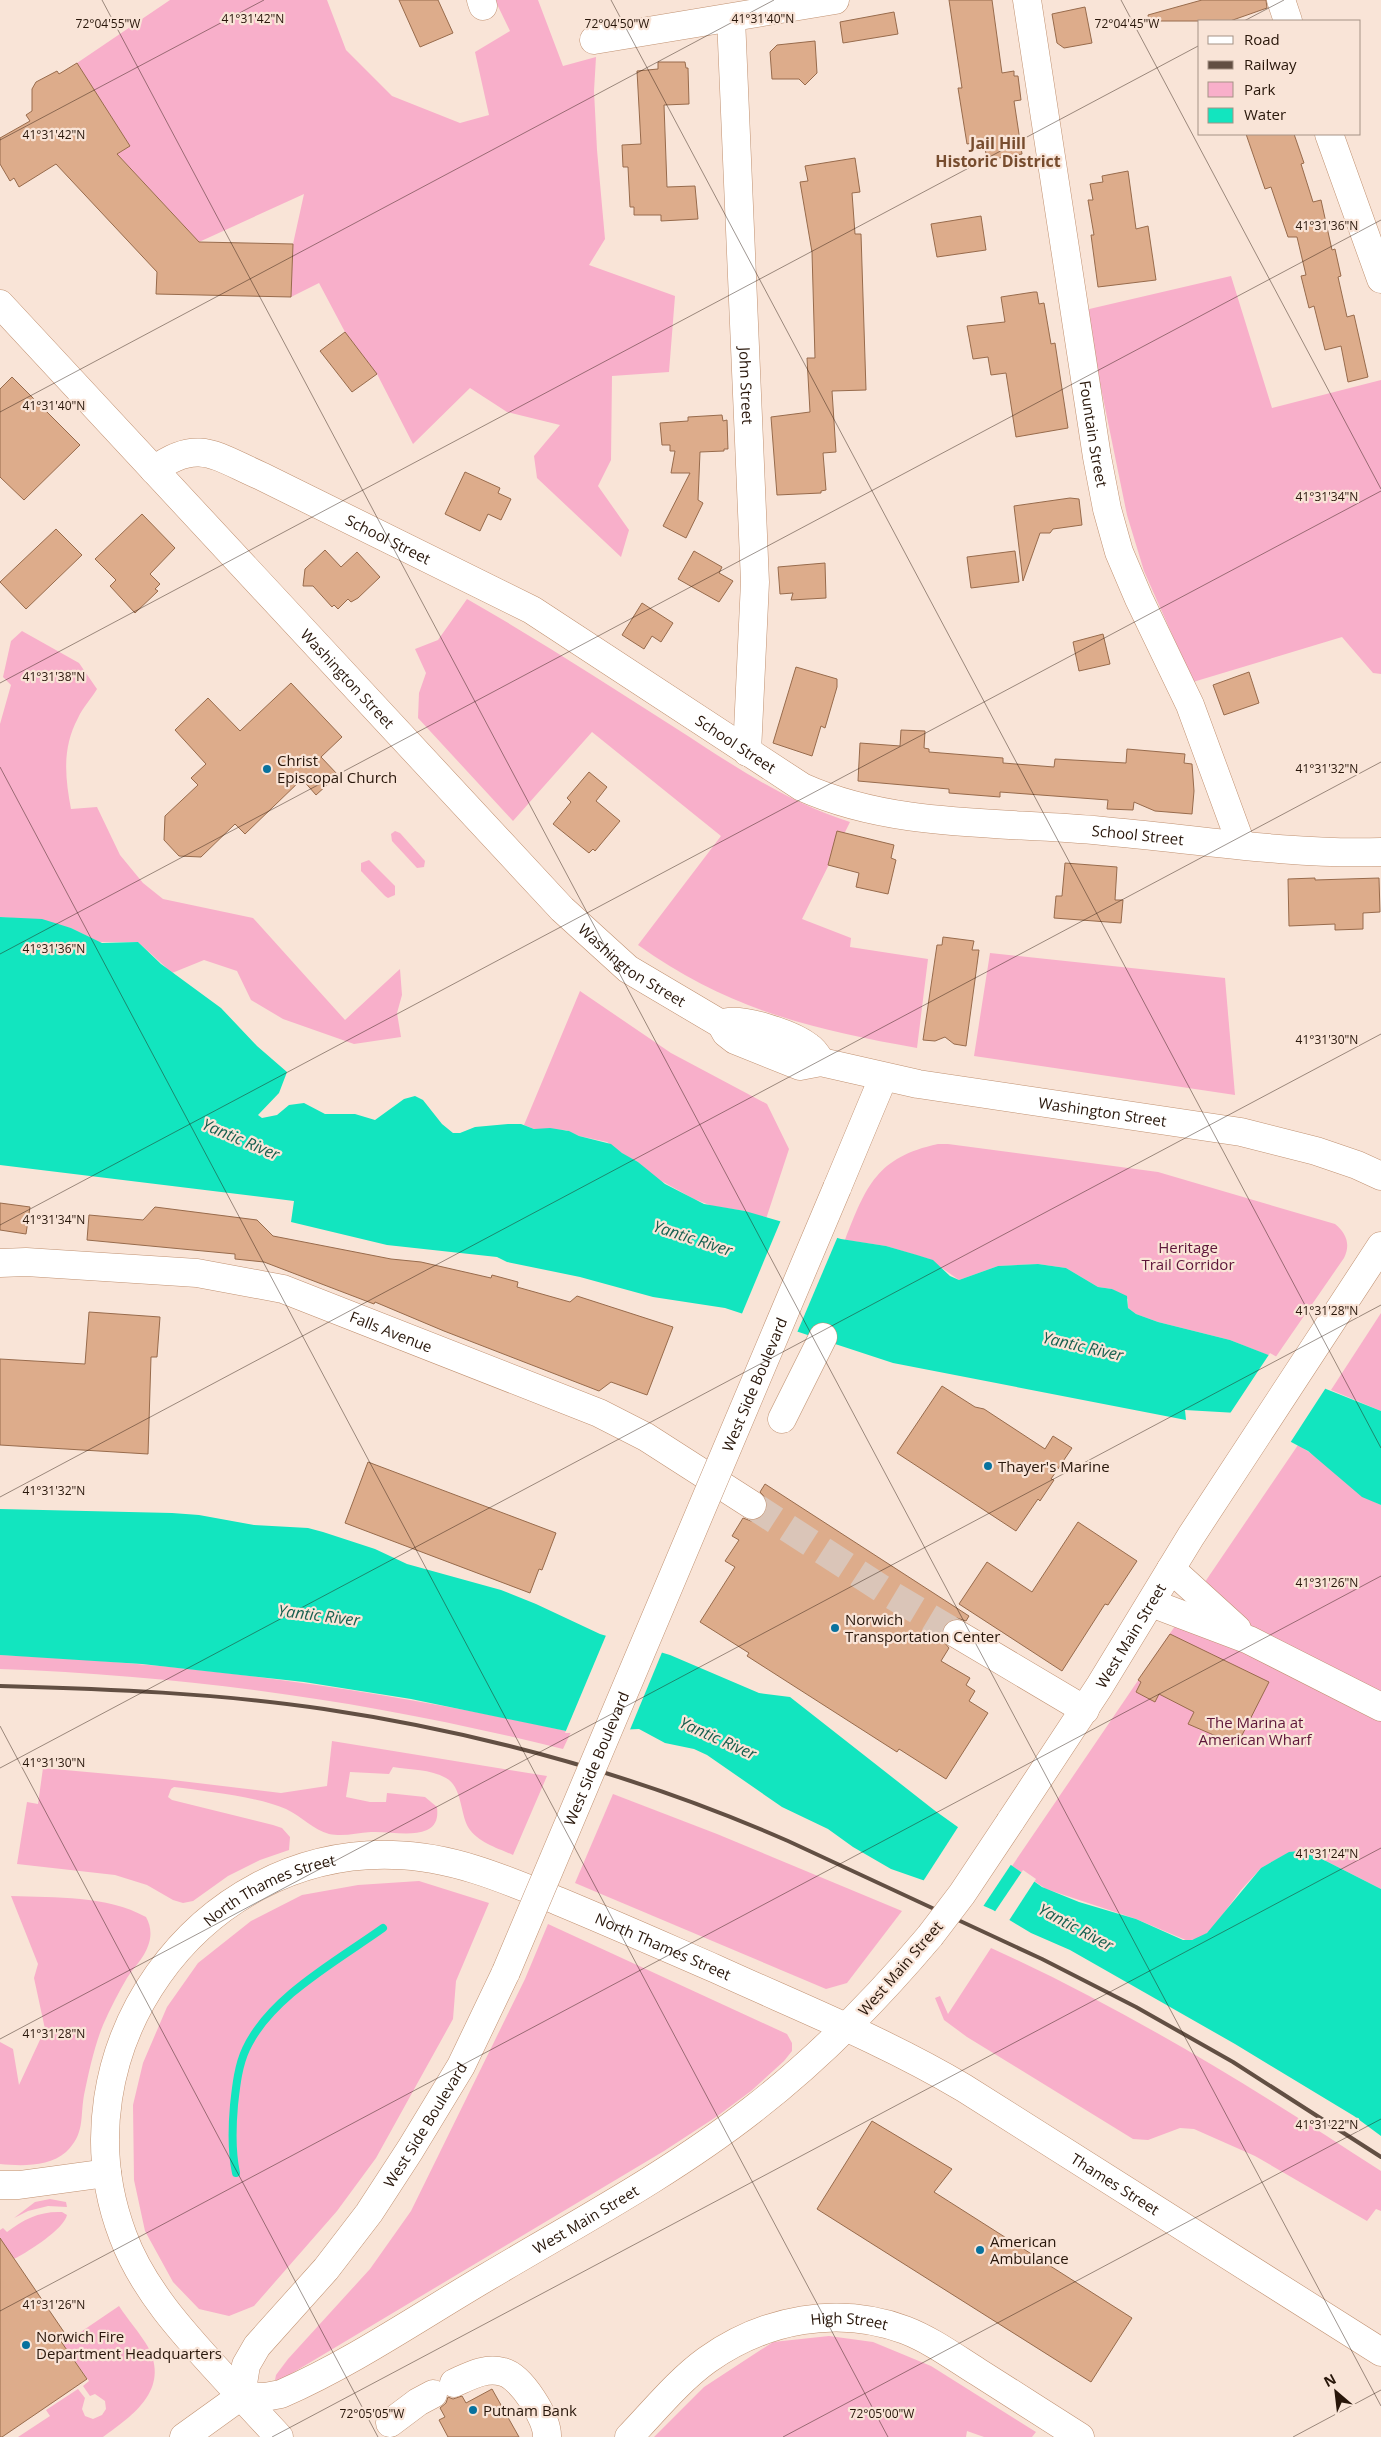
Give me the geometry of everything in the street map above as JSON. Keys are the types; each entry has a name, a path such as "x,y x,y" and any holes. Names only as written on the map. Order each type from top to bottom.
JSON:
{"main road":[{"path":"594,40 835,0"},
{"name":"Fountain Street","path":"1027,0 1097,457 1111,527 1131,582 1190,705 1241,844"},
{"path":"1280,0 1288,20"},
{"name":"John Street","path":"730,18 755,582 747,752"},
{"path":"1329,135 1381,280"},
{"name":"Washington Street","path":"0,304 568,914 628,969 720,1024 726,1033 735,1040 792,1064 807,1066 822,1062 883,1078 1241,1132 1316,1151 1357,1165 1381,1176"},
{"name":"School Street","path":"154,470 170,458 190,451 216,456 262,476 532,610 747,752 802,787 821,796 875,811 957,822 1069,828 1305,850 1381,852"},
{"name":"West Side Boulevard","path":"241,2396 246,2365 257,2346 331,2263 379,2198 461,2066 506,1972 883,1078"},
{"name":"West Main Street","path":"241,2396 270,2397 293,2389 380,2340 619,2198 747,2114 846,2028 888,1985 930,1936 962,1894 1085,1710 1171,1569 1381,1246"},
{"name":"Falls Avenue","path":"0,1263 26,1262 197,1273 283,1288 599,1413 646,1437 752,1505"},
{"path":"782,1419 823,1337"},
{"path":"1171,1569 1249,1640"},
{"path":"1151,1603 1249,1640 1381,1708"},
{"path":"957,1634 1085,1710"},
{"name":"North Thames Street","path":"279,2437 185,2332 142,2274 121,2232 107,2173 104,2122 112,2071 129,2023 156,1977 189,1937 230,1905 268,1882 294,1871 344,1858 393,1854 421,1857 481,1871 620,1926 846,2028"},
{"name":"Thames Street","path":"846,2028 915,2060 964,2088 1381,2352"},
{"path":"6,2191 107,2173"},
{"name":"High Street","path":"629,2437 692,2372 719,2353 753,2334 785,2323 829,2317 879,2323 917,2335 1080,2437"},
{"path":"390,2424 418,2402 480,2371 504,2372 525,2388 542,2416 547,2437"},
{"path":"184,2437 241,2396"}],"green space":[{"path":"170,0 327,0 346,50 392,96 460,123 489,115 475,52 510,31 495,0 538,0 563,66 596,57 594,91 605,239 589,265 675,296 669,372 612,376 611,460 598,486 629,530 621,557 537,478 534,456 560,425 507,412 470,388 413,444 377,374 345,332 319,283 291,297 293,244 304,194 199,242 117,154 130,146 77,63"},
{"path":"1231,276 1272,408 1381,380 1381,674 1373,673 1342,637 1193,682 1144,571 1127,515 1085,310"},
{"path":"467,599 599,679 760,782 826,814 850,822 802,919 851,938 850,947 928,959 917,1048 805,1024 738,1001 671,967 638,945 721,836 592,732 513,821 418,718 419,693 426,673 415,649 438,640"},
{"path":"22,631 79,663 97,689 80,714 69,740 66,774 71,809 97,807 120,855 143,883 163,899 253,918 345,1020 400,969 402,995 397,1013 401,1037 354,1044 283,1019 251,1000 237,971 204,960 172,973 138,942 99,942 71,928 25,919 0,917 0,724 11,685 3,677 11,641"},
{"path":"395,831 400,833 425,861 424,867 417,868 392,841 391,834"},
{"path":"369,860 395,886 395,895 388,898 385,896 361,871 361,863"},
{"path":"990,953 1225,978 1235,1095 974,1056"},
{"path":"580,991 671,1053 767,1104 789,1149 766,1219 745,1211 712,1206 694,1199 656,1178 638,1162 607,1142 579,1136 566,1130 534,1129 524,1125"},
{"name":"Heritage Trail Corridor","path":"938,1144 1158,1172 1335,1224 1345,1235 1347,1243 1346,1253 1275,1358 1230,1340 1158,1322 1136,1314 1128,1308 1128,1299 1112,1289 1098,1287 1066,1268 1038,1264 998,1266 959,1280 929,1259 886,1246 845,1240 860,1204 876,1177 887,1166 901,1157"},
{"path":"1381,1313 1381,1411 1331,1390"},
{"name":"The Marina at American Wharf","path":"1298,1445 1358,1492 1381,1505 1381,1889 1322,1859 1298,1851 1290,1852 1261,1868 1241,1890 1212,1929 1202,1937 1188,1941 1136,1919 1046,1889 1012,1866"},
{"path":"0,1655 144,1665 287,1681 429,1703 571,1732 563,1749 423,1718 284,1694 143,1678 0,1669"},
{"path":"332,1741 547,1776 513,1855 489,1844 472,1833 465,1821 455,1787 446,1778 427,1771 393,1767 389,1774 350,1772 346,1797 370,1802 386,1802 387,1793 425,1797 437,1807 435,1823 427,1830 414,1833 366,1832 334,1835 318,1829 286,1809 261,1801 174,1787 171,1789 168,1797 172,1800 273,1825 282,1828 290,1837 289,1850 260,1860 228,1876 193,1901 183,1903 173,1900 147,1885 115,1875 17,1864 27,1802 38,1804 43,1768 164,1779 281,1793 327,1786"},
{"path":"613,1794 717,1834 902,1911 847,1983 826,1989 575,1883"},
{"path":"419,1881 489,1903 456,1981 453,2019 376,2158 337,2211 254,2306 229,2316 199,2309 173,2282 145,2231 134,2180 133,2105 143,2063 167,2007 198,1963 251,1921 302,1895 358,1885"},
{"path":"11,1896 80,1899 114,1905 146,1917 150,1931 150,1939 146,1950 120,1989 100,2033 88,2077 81,2125 76,2139 66,2152 59,2157 43,2163 26,2165 0,2164 0,2042 13,2049 19,2085 45,2029 34,1978 38,1964"},
{"path":"548,1924 787,2034 792,2043 792,2051 784,2061 751,2091 716,2117 664,2151 279,2381 275,2380 276,2375 288,2359 370,2269 411,2211 525,1979"},
{"path":"991,1948 1092,1997 1190,2052 1286,2110 1381,2171 1381,2211 1376,2209 1367,2221 1255,2156 1194,2129 1180,2128 1148,2140 1133,2139 967,2037 944,2020 935,1998 940,1996 948,2014"},
{"path":"50,2199 66,2202 67,2207 48,2206 28,2211 14,2218 35,2202"},
{"path":"62,2212 67,2215 60,2227 53,2233 16,2258 0,2261 0,2230 3,2228 7,2232 39,2214"},
{"path":"119,2306 145,2342 154,2362 155,2376 152,2388 145,2400 126,2420 103,2437 18,2437 50,2416 46,2410 78,2389 85,2398 82,2409 85,2416 93,2419 102,2415 106,2409 105,2401 95,2394 90,2396 83,2386 89,2381 63,2344"},
{"path":"829,2336 873,2342 931,2366 1036,2432 1032,2437 984,2437 967,2431 966,2437 654,2437 704,2387 773,2342"}],"water":[{"name":"Yantic River","path":"0,917 42,919 71,928 102,943 138,942 161,964 221,1008 257,1046 287,1072 279,1093 258,1115 262,1118 277,1115 289,1105 304,1103 325,1114 355,1114 375,1120 404,1099 415,1096 423,1100 442,1124 453,1133 460,1133 475,1127 508,1124 521,1124 534,1129 550,1128 569,1131 579,1136 611,1144 638,1162 665,1184 704,1204 745,1211 841,1239 886,1246 917,1255 933,1260 950,1276 959,1280 998,1266 1038,1264 1066,1268 1098,1287 1112,1289 1127,1296 1128,1308 1136,1314 1158,1322 1230,1340 1271,1356 1326,1389 1381,1411 1381,1505 1362,1497 1308,1451 1237,1413 1185,1410 1186,1420 893,1363 725,1308 653,1297 580,1277 507,1262 497,1257 387,1245 291,1222 294,1201 0,1165"},
{"name":"Yantic River","path":"0,1509 172,1513 199,1515 254,1525 308,1528 375,1549 407,1564 501,1590 600,1634 670,1655 759,1693 790,1697 934,1810 1042,1887 1079,1902 1136,1919 1183,1940 1192,1940 1207,1933 1261,1868 1289,1852 1298,1851 1322,1859 1381,1889 1381,2136 1354,2116 1235,2044 1070,1950 1031,1933 993,1910 934,1884 891,1869 853,1847 828,1829 782,1807 707,1755 694,1749 665,1743 639,1729 571,1732 411,1699 304,1682 142,1664 0,1655"}],"pier":[{"path":"781,1220 838,1236 796,1335 741,1316"},
{"path":"1270,1353 1327,1386 1290,1443 1236,1416 1229,1415"},
{"path":"607,1633 663,1650 629,1732 565,1733"},
{"path":"960,1824 1012,1863 982,1908 922,1883"},
{"path":"1023,1870 1036,1879 1008,1922 994,1913"}],"building":[{"path":"399,0 438,0 453,33 420,47"},
{"path":"949,0 992,0 1002,73 1014,71 1014,76 1018,76 1021,100 1014,101 1022,154 987,160 984,141 967,144 958,88 962,88"},
{"path":"1202,0 1266,0 1267,8 1233,20 1149,21 1148,15"},
{"path":"1085,7 1092,43 1064,48 1057,43 1052,14"},
{"path":"894,12 898,34 843,43 840,22"},
{"path":"815,41 817,73 805,85 799,79 772,79 770,52 777,45"},
{"path":"658,62 685,62 686,68 688,68 689,104 664,105 667,187 695,186 698,219 661,221 661,215 634,215 634,207 630,207 628,167 623,167 622,145 641,144 637,71 658,69"},
{"path":"77,63 130,146 117,154 199,242 293,244 291,297 156,294 157,272 56,164 19,187 14,178 10,181 0,164 0,138 30,121 26,115 32,111 32,89 36,82 57,71 59,74"},
{"path":"1246,135 1294,135 1304,163 1301,164 1313,202 1321,200 1332,250 1335,249 1341,276 1338,277 1347,317 1354,315 1368,377 1348,382 1341,346 1325,350 1314,306 1309,308 1301,276 1306,275 1297,237 1288,237 1271,187 1265,189"},
{"path":"855,158 860,192 852,193 855,234 861,234 866,390 832,391 836,452 823,453 826,490 821,491 821,493 777,495 771,417 810,412 807,358 815,358 812,252 800,182 808,181 805,166"},
{"path":"1128,171 1136,229 1148,226 1156,280 1098,287 1091,235 1094,235 1088,200 1093,200 1090,184 1103,182 1102,176"},
{"path":"981,216 986,250 937,257 931,224"},
{"path":"1037,292 1039,304 1044,303 1051,344 1055,343 1068,428 1016,437 1006,373 991,375 988,357 973,359 967,326 1005,322 1001,297"},
{"path":"345,332 377,374 352,392 320,351"},
{"path":"12,377 80,445 24,500 0,477 0,389"},
{"path":"722,415 723,421 727,420 728,449 724,449 724,451 700,452 698,500 703,503 686,538 663,526 690,473 671,473 675,451 670,451 670,445 662,445 660,423 688,421 688,417"},
{"path":"465,472 500,488 498,493 511,499 501,520 488,514 480,531 445,514"},
{"path":"1070,498 1079,499 1082,525 1053,529 1050,533 1040,533 1023,581 1014,506"},
{"path":"142,514 175,548 150,574 160,584 155,589 158,591 135,613 110,586 116,580 95,559"},
{"path":"56,529 82,555 26,609 0,582"},
{"path":"325,550 341,567 357,552 380,577 358,598 351,602 348,599 338,609 334,605 332,607 313,586 303,586 305,569"},
{"path":"694,551 722,567 719,573 733,581 719,602 678,579"},
{"path":"1015,551 1019,582 971,588 967,557"},
{"path":"825,563 826,598 791,600 793,593 780,594 778,567"},
{"path":"642,603 673,623 661,642 652,636 644,649 622,635"},
{"path":"1103,634 1110,664 1079,671 1073,642"},
{"path":"796,667 837,679 837,687 825,728 821,726 812,756 773,743"},
{"path":"1249,672 1259,703 1224,715 1213,685"},
{"name":"Christ Episcopal Church","path":"291,683 342,737 321,757 338,775 316,795 302,779 245,834 235,824 201,857 179,856 164,840 165,816 198,785 191,778 206,764 175,730 208,698 240,731"},
{"path":"901,730 925,731 924,748 929,749 929,752 1003,758 1003,763 1054,767 1055,759 1126,763 1127,749 1185,754 1184,763 1192,764 1194,791 1192,814 1155,811 1134,802 1133,810 1107,809 1108,800 1000,792 1000,797 949,793 949,789 858,781 860,743 900,746"},
{"path":"589,772 607,787 596,801 620,821 595,851 593,849 589,853 553,824 571,802 567,798"},
{"path":"837,831 894,845 891,858 896,860 888,894 856,887 859,873 828,865"},
{"path":"1065,863 1117,867 1115,900 1123,900 1121,923 1054,918 1056,896 1062,896"},
{"path":"1315,878 1315,880 1379,878 1380,912 1363,913 1363,929 1335,930 1335,924 1289,926 1288,879"},
{"path":"943,937 974,941 972,950 979,950 966,1046 954,1044 945,1037 935,1041 923,1040 937,945 942,945"},
{"path":"0,1203 30,1207 26,1234 0,1230"},
{"path":"155,1207 257,1220 273,1236 391,1259 421,1262 491,1278 492,1275 518,1282 517,1287 570,1302 577,1296 673,1327 647,1395 611,1382 599,1391 375,1302 374,1304 264,1262 235,1259 235,1254 87,1240 89,1215 143,1220"},
{"path":"89,1312 160,1317 157,1357 151,1357 148,1454 0,1445 0,1359 85,1364"},
{"name":"Thayer's Marine","path":"942,1386 975,1407 984,1409 1045,1449 1053,1436 1072,1448 1051,1479 1054,1480 1040,1501 1038,1499 1016,1531 897,1453"},
{"path":"368,1462 556,1533 542,1570 539,1569 530,1593 345,1523"},
{"name":"Norwich Transportation Center","path":"765,1484 969,1616 966,1621 957,1618 949,1621 944,1626 941,1634 949,1648 941,1661 970,1678 966,1685 975,1691 969,1701 988,1713 946,1779 899,1749 897,1752 747,1656 749,1653 700,1622 735,1567 725,1561 739,1540 732,1536 743,1518 751,1521 759,1519 765,1513 768,1506 766,1498 760,1492"},
{"path":"1078,1522 1137,1561 1108,1605 1105,1604 1062,1671 959,1604 987,1562 1032,1592"},
{"path":"1170,1634 1269,1682 1237,1745 1188,1724 1194,1712 1159,1694 1155,1702 1136,1692 1141,1682 1138,1680"},
{"name":"American Ambulance","path":"872,2121 952,2169 934,2192 1132,2318 1091,2382 817,2209"},
{"name":"Norwich Fire Department Headquarters","path":"0,2238 66,2335 60,2340 87,2379 2,2437 0,2437"},
{"name":"Putnam Bank","path":"492,2389 519,2437 448,2437 439,2420 445,2417 440,2408 446,2403 448,2397 453,2399 462,2396 466,2403"}],"waterway":[{"path":"236,2173 232,2139 239,2069 246,2049 257,2030 271,2013 306,1981 383,1928"}],"tunnel":[{"path":"752,1505 890,1594 957,1634"}],"railway":[{"path":"0,1686 203,1695 324,1709 384,1719 502,1744 618,1777 676,1796 788,1841 1042,1959 1136,2007 1233,2062 1381,2157"}],"place":[{"name":"Christ Episcopal Church","path":"267,769"},
{"name":"Thayer's Marine","path":"988,1466"},
{"name":"Norwich Transportation Center","path":"835,1628"},
{"name":"American Ambulance","path":"980,2250"},
{"name":"Norwich Fire Department Headquarters","path":"26,2345"},
{"name":"Putnam Bank","path":"473,2410"}],"district":[{"name":"Jail Hill Historic District","path":"998,152"}]}
